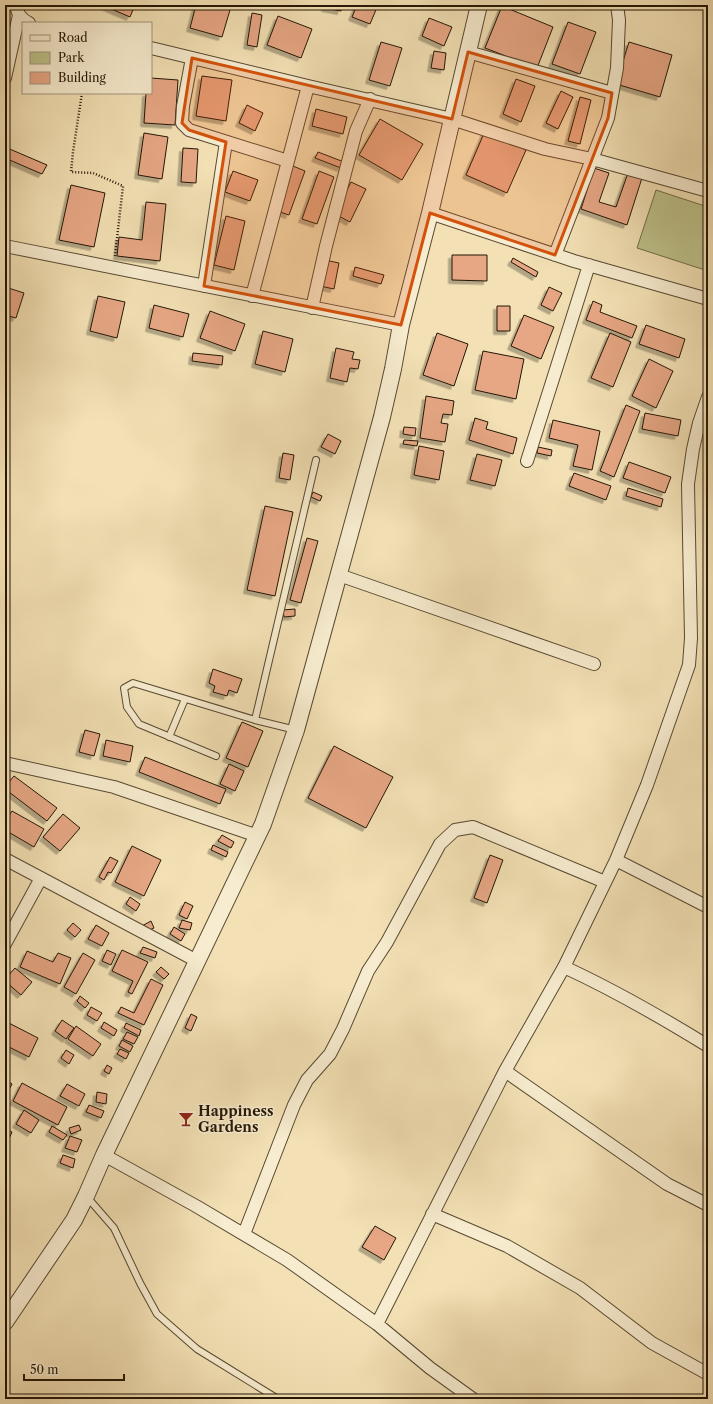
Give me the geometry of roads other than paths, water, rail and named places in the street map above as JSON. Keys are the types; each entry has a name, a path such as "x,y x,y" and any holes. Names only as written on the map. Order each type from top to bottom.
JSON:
{"street":[{"path":"5,1322 74,1220 197,960 235,886 264,824 296,730 382,417 401,326 430,213 479,5"},
{"path":"555,254 608,118 617,68 619,20 617,5"},
{"path":"18,10 28,22"},
{"path":"5,78 18,10"},
{"path":"152,48 452,119 545,149 592,159 708,191"},
{"path":"468,52 612,93"},
{"path":"192,58 183,106 182,123 189,130 288,161"},
{"path":"252,296 308,86"},
{"path":"312,308 326,246 356,131 370,99"},
{"path":"204,286 226,142"},
{"path":"430,213 589,265 708,299"},
{"path":"5,246 401,326"},
{"path":"528,461 589,265"},
{"path":"376,1324 505,1071 564,967 616,860 647,785 689,665 691,638 688,484 693,449 699,424 708,398"},
{"path":"339,575 594,664"},
{"path":"5,763 114,787 258,836"},
{"path":"244,1234 294,1105 307,1080 330,1054 344,1029 368,971 387,942 440,844 445,839 455,830 474,827 605,882"},
{"path":"5,859 197,960"},
{"path":"616,860 708,907"},
{"path":"5,944 41,878"},
{"path":"564,967 598,983 670,1022 708,1046"},
{"path":"505,1071 667,1184 708,1205"},
{"path":"104,1155 287,1260 376,1324 430,1368 473,1399"},
{"path":"432,1214 507,1246 573,1284 652,1343 708,1374"}],"lane":[{"path":"255,720 316,460"},
{"path":"216,756 139,724 127,707 124,688 133,684 255,720 296,730"},
{"path":"168,736 185,699"},
{"path":"86,1196 114,1228 140,1283 157,1314 197,1349 278,1399"}],"place":[{"name":"Happiness Gardens","path":"186,1119"}]}
